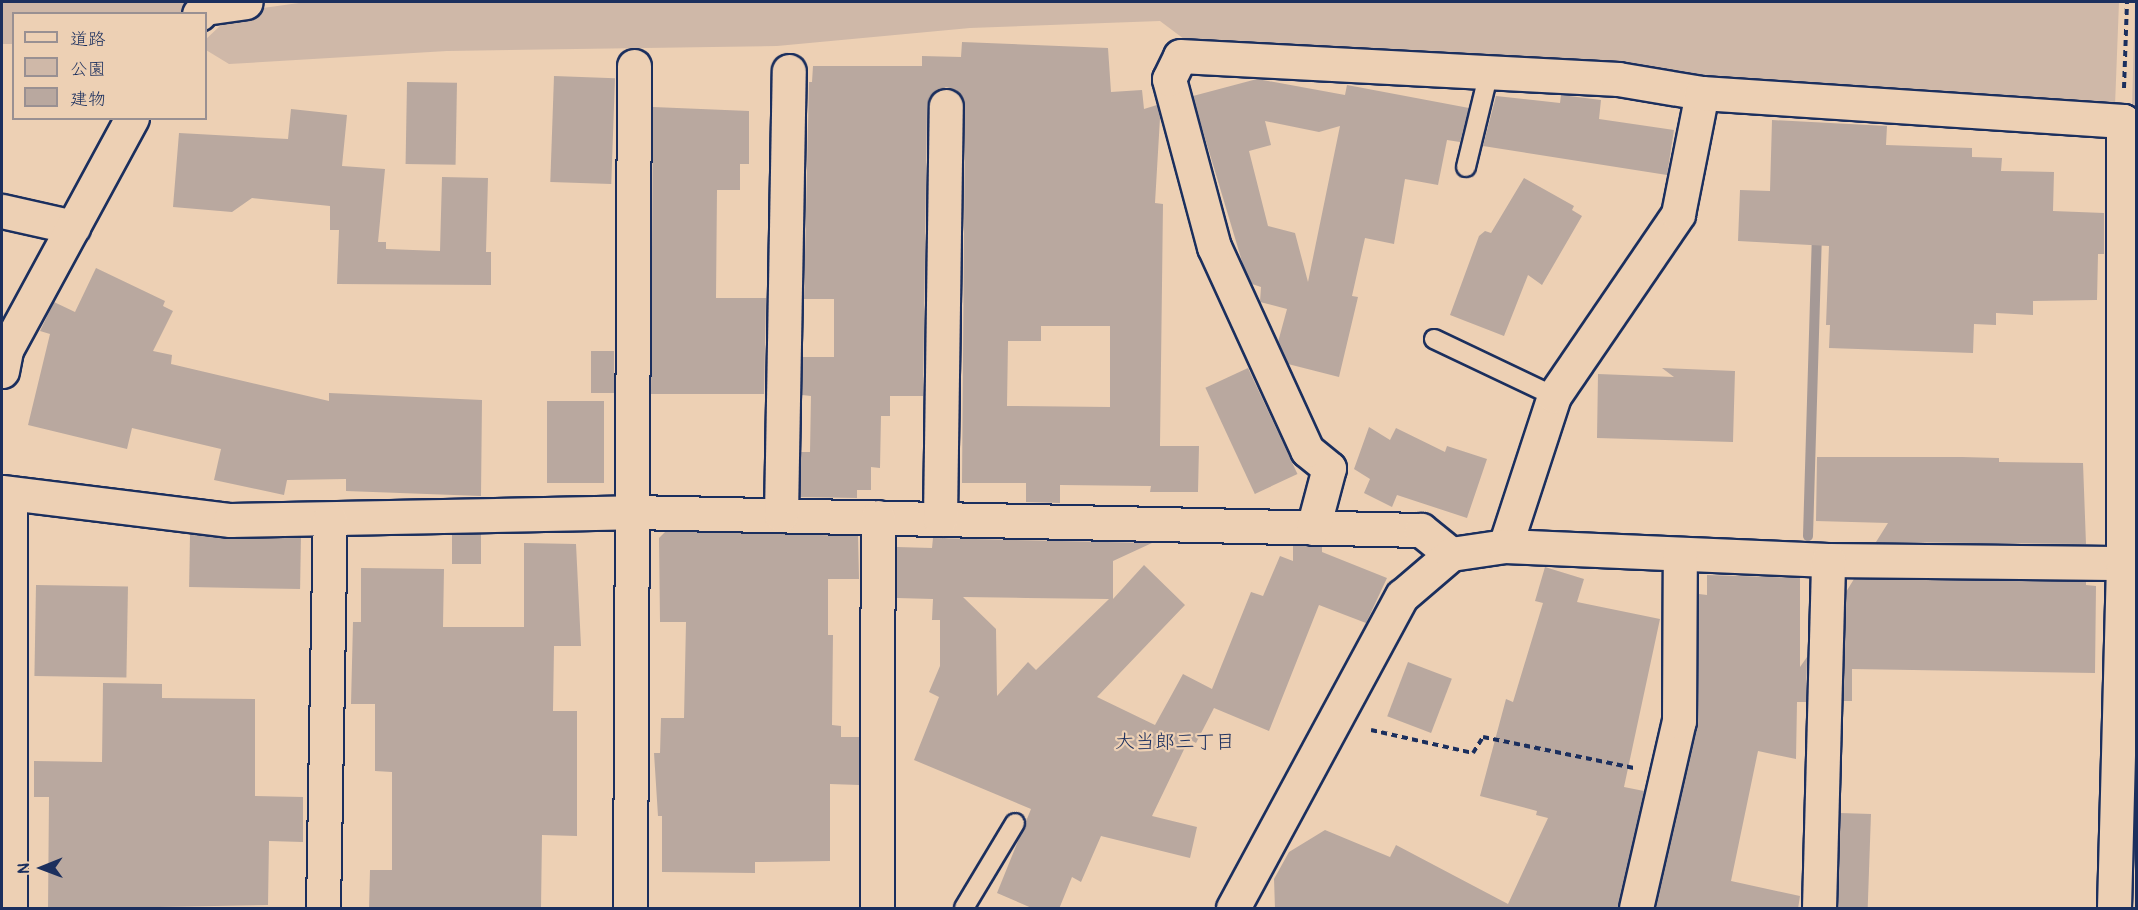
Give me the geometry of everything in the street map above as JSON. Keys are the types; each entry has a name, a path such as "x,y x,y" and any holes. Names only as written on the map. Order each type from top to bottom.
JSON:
{"street":[{"path":"201,12 205,8 246,2"},
{"path":"1313,528 1329,468 1307,450 1214,248 1169,79 1180,56 1618,79 1701,93 2130,125 2130,563 2114,909"},
{"path":"630,909 634,66"},
{"path":"781,515 789,71"},
{"path":"1505,546 1554,396 1677,214 1701,93"},
{"path":"940,519 946,106"},
{"path":"2,371 6,350 131,120"},
{"path":"2,211 73,227"},
{"path":"10,909 6,735 6,493 231,520 633,512 1421,530 1451,554"},
{"path":"877,909 878,517"},
{"path":"323,909 330,519"},
{"path":"1233,909 1402,596 1451,554 1505,546 1828,560 2130,563"},
{"path":"1636,909 1679,721 1680,554"},
{"path":"1819,909 1828,560"}],"lane":[{"path":"1466,167 1489,72"},
{"path":"1434,339 1554,396"},
{"path":"964,909 1015,823"}],"path":[{"path":"2127,2 2130,125"},
{"path":"1334,721 1473,753 1483,737 1667,775"}],"green space":[{"path":"2,2 194,2 186,12 12,12 12,44 2,44"},
{"path":"306,2 2119,2 2115,106 1704,79 1620,65 1184,39 1160,21 970,28 777,46 447,51 229,64 207,51 207,38 235,12"},
{"path":"2135,2 2136,108 2132,108"}],"building":[{"path":"962,42 1108,48 1111,92 1142,90 1144,109 1157,105 1160,118 1155,203 1163,204 1160,446 1199,446 1198,492 1150,492 1151,486 1060,485 1060,503 1026,502 1026,483 962,483 965,106 956,90 946,87 930,96 927,106 923,396 890,396 890,416 881,416 880,468 871,467 871,490 857,490 857,498 800,497 801,452 810,452 811,396 802,395 803,357 834,357 834,299 804,299 809,82 812,82 813,66 922,66 922,56 961,57","holes":["1041,326 1110,326 1110,407 1007,406 1008,341 1041,341"]},
{"path":"554,76 615,78 611,184 550,182"},
{"path":"1257,79 1345,95 1347,85 1469,108 1460,142 1447,140 1438,185 1405,179 1394,244 1365,238 1352,296 1358,297 1339,377 1288,364 1278,342 1287,309 1260,302 1261,287 1252,284 1244,268 1193,96","holes":["1265,121 1319,132 1340,126 1308,282 1295,233 1268,226 1249,151 1271,145"]},
{"path":"407,82 457,83 456,165 406,164"},
{"path":"1561,95 1601,100 1599,119 1674,130 1667,175 1483,146 1496,96 1560,103"},
{"path":"653,107 749,111 749,164 740,164 740,190 717,190 716,298 766,298 764,394 651,394"},
{"path":"291,109 347,115 342,166 385,169 378,242 386,242 386,249 440,251 442,177 488,178 486,252 491,252 491,285 337,284 339,230 330,230 330,206 252,198 232,212 173,207 179,133 288,139"},
{"path":"1772,120 1887,126 1886,145 1972,148 1972,157 2002,158 2001,171 2054,172 2053,211 2104,213 2104,254 2098,254 2097,300 2033,301 2033,315 1996,313 1996,325 1974,324 1973,353 1829,348 1830,325 1826,325 1829,246 1738,241 1740,190 1770,191"},
{"path":"1524,178 1574,206 1572,210 1582,216 1542,285 1528,275 1504,336 1450,315 1479,236 1485,231 1491,233"},
{"path":"96,268 165,301 163,306 173,311 153,351 172,355 171,364 329,401 329,393 482,400 481,496 346,491 346,479 287,480 284,495 214,480 221,449 132,428 127,449 28,425 50,334 40,331 54,302 75,312"},
{"path":"591,351 614,351 614,393 591,393"},
{"path":"1248,368 1297,474 1255,494 1205,388"},
{"path":"1662,368 1735,371 1733,442 1597,438 1598,374 1674,377"},
{"path":"547,401 604,401 604,483 547,483"},
{"path":"1369,427 1390,440 1396,428 1445,452 1447,446 1487,459 1467,518 1397,495 1392,507 1364,493 1370,479 1354,469"},
{"path":"1817,457 1962,457 1999,458 1999,462 2083,463 2086,544 1876,542 1888,523 1816,521"},
{"path":"666,531 858,536 859,579 828,579 828,635 833,635 832,725 841,726 841,737 859,737 859,785 830,784 830,861 755,862 755,873 662,872 662,816 658,816 654,753 660,753 661,718 684,718 686,622 660,622 659,538"},
{"path":"452,534 481,534 481,564 452,564"},
{"path":"190,535 301,537 300,589 189,587"},
{"path":"933,538 1152,543 1113,561 1113,599 1144,565 1185,605 1097,697 1155,725 1183,674 1212,689 1251,592 1263,596 1280,556 1293,561 1293,546 1322,546 1322,552 1387,578 1366,623 1319,605 1269,731 1214,708 1196,743 1189,739 1152,816 1197,827 1190,858 1101,836 1081,882 1072,877 1059,909 1034,909 997,893 1031,809 914,760 939,697 929,692 940,666 940,620 932,620 933,599 897,598 897,547 932,548","holes":["963,597 1109,599 1036,670 1028,662 997,696 996,629"]},
{"path":"524,543 576,544 581,646 554,646 553,711 577,711 577,836 542,835 541,909 369,909 370,870 392,870 392,772 375,771 375,704 351,704 353,622 361,622 361,568 444,569 443,627 524,627"},
{"path":"1545,567 1584,579 1577,602 1660,619 1624,787 1644,791 1618,909 1275,909 1274,879 1289,852 1325,830 1390,857 1396,845 1508,904 1548,818 1536,815 1537,811 1480,796 1506,699 1513,702 1543,603 1535,601"},
{"path":"1707,575 1800,578 1800,667 1807,657 1806,702 1797,702 1796,759 1758,751 1731,881 1800,896 1798,909 1655,909 1697,725 1699,594 1707,595"},
{"path":"1854,579 2086,581 2086,585 2096,586 2095,673 1852,669 1852,701 1843,701 1846,592"},
{"path":"36,585 128,587 126,678 34,676"},
{"path":"1408,662 1452,679 1431,733 1387,716"},
{"path":"103,683 162,684 162,698 255,699 255,796 303,797 303,842 269,841 268,905 48,909 49,797 34,797 34,761 102,762"},
{"path":"1840,813 1871,814 1868,908 1837,908"}],"waterway":[{"path":"1808,536 1817,233"}],"district":[{"name":"大当郎三丁目","path":"1175,741"}]}
